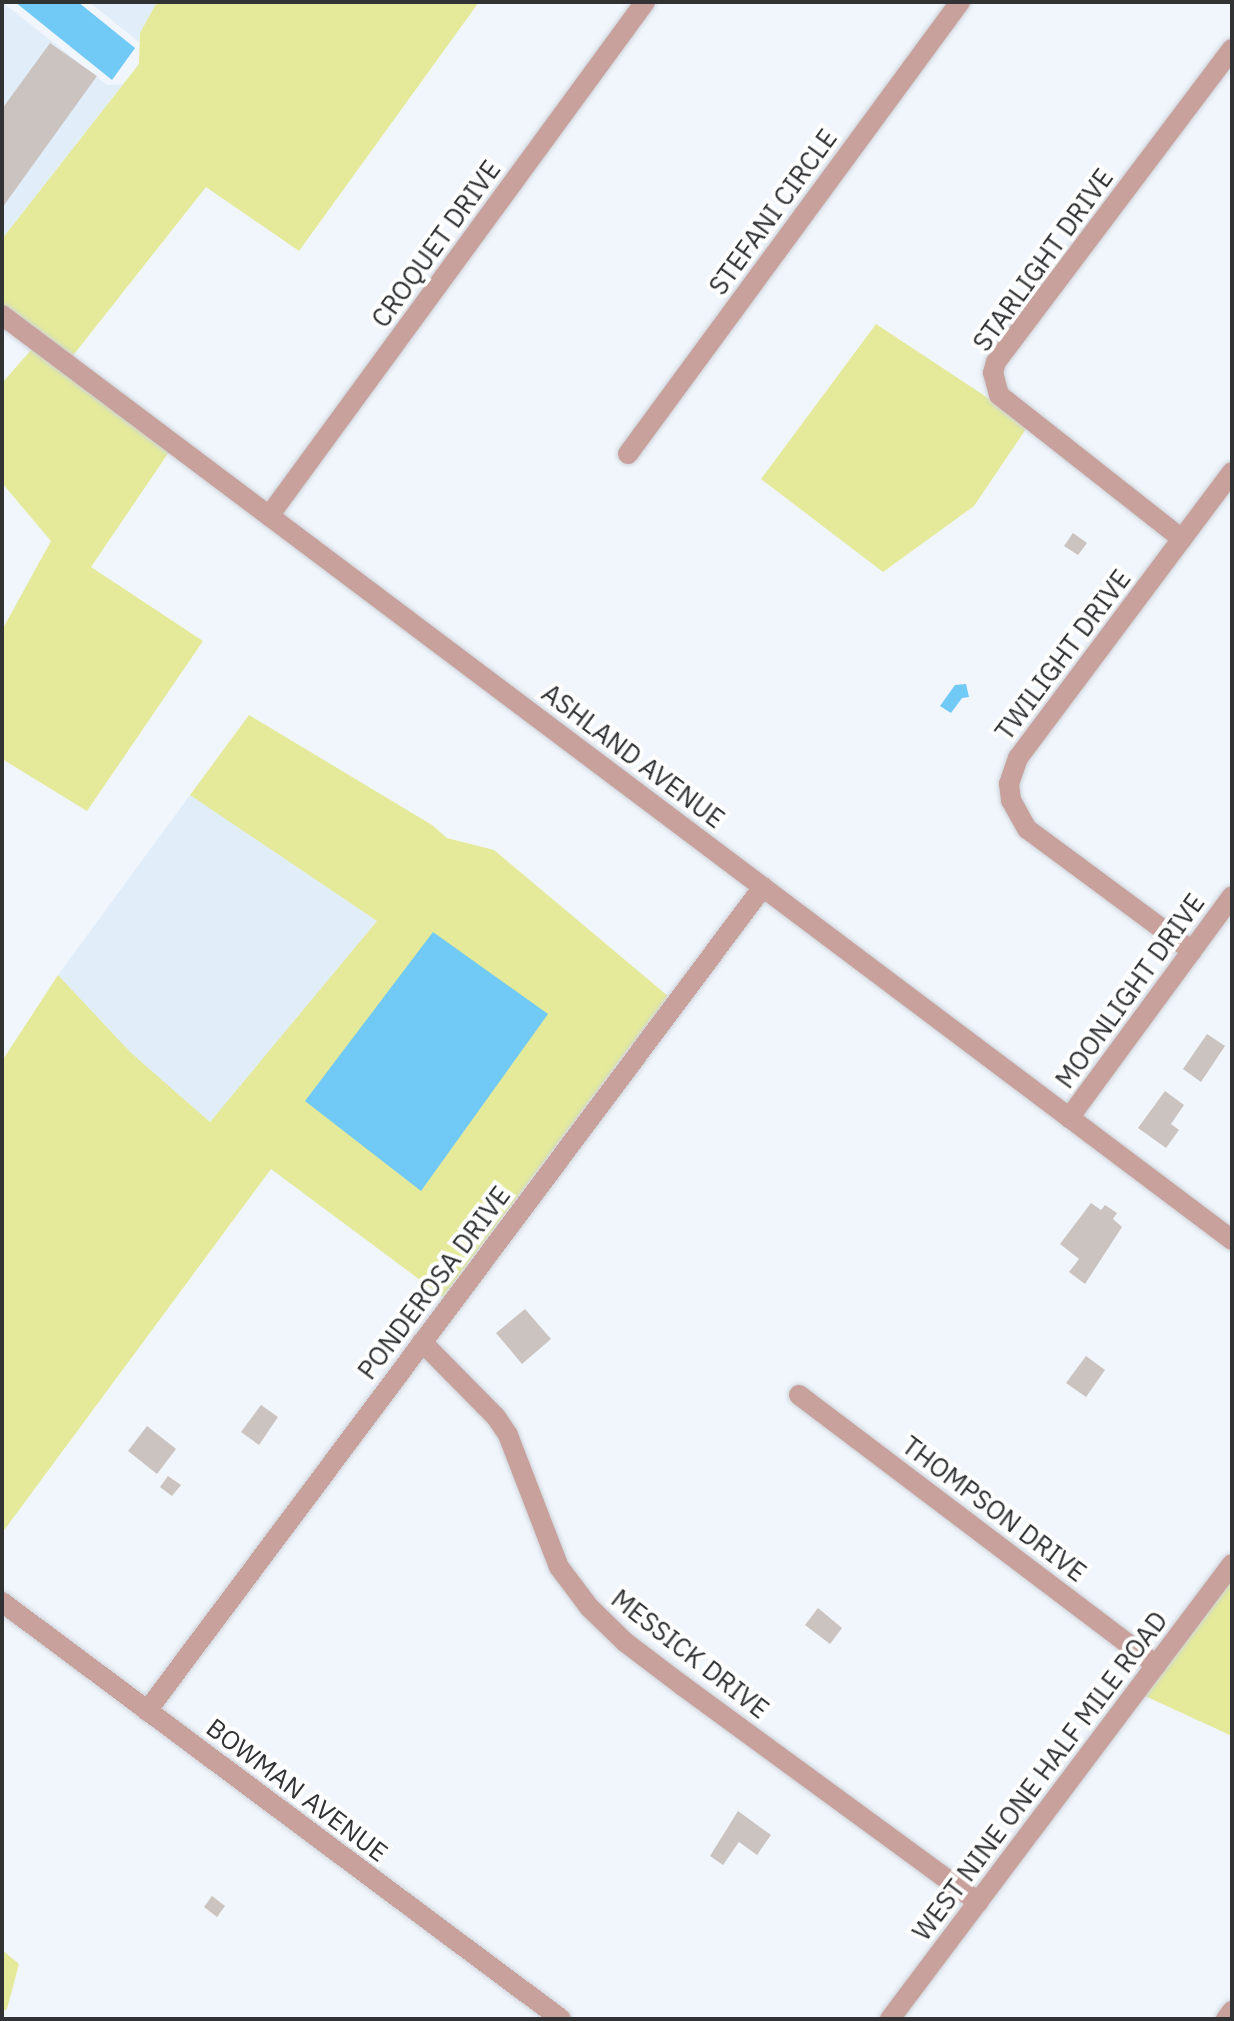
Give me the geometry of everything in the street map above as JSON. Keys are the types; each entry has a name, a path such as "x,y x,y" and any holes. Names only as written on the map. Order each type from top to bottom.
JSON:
{"street":[{"name":"CROQUET DRIVE","path":"269,516 645,2"},
{"name":"STEFANI CIRCLE","path":"628,454 960,2"},
{"name":"STARLIGHT DRIVE","path":"1182,539 999,395 993,373 996,362 1232,49"},
{"name":"ASHLAND AVENUE","path":"2,315 1232,1240"},
{"name":"TWILIGHT DRIVE","path":"1192,951 1027,829 1016,816 1009,784 1018,758 1232,472"},
{"name":"PONDEROSA DRIVE","path":"147,1711 763,887"},
{"name":"MOONLIGHT DRIVE","path":"1069,1118 1232,896"},
{"name":"MESSICK DRIVE","path":"422,1342 496,1417 508,1435 559,1567 589,1607 625,1642 683,1686 978,1902"},
{"name":"THOMPSON DRIVE","path":"799,1395 1156,1665"},
{"name":"WEST NINE ONE HALF MILE ROAD","path":"890,2019 1232,1564"},
{"name":"BOWMAN AVENUE","path":"2,1602 561,2019"},
{"path":"1226,2019 1232,2011"}],"shaded area":[{"path":"2,2 107,85 123,84 2,239"},
{"path":"89,2 157,2 140,33 139,42"},
{"path":"190,795 377,921 210,1122 130,1053 58,975"}],"green space":[{"path":"157,2 479,2 299,251 206,187 71,358 2,305 2,239 139,64 140,33"},
{"path":"876,324 994,402 1026,429 974,506 883,572 761,479"},
{"path":"32,349 169,452 91,567 203,641 87,811 2,759 2,630 51,541 2,483 2,383"},
{"path":"249,715 432,825 447,838 494,850 668,996 443,1297 271,1169 2,1533 2,1061 58,975 131,1053 210,1122 377,921 190,795"},
{"path":"1232,1580 1232,1736 1145,1696"},
{"path":"2,1950 19,1964 7,2009 2,2012"}],"water":[{"path":"15,2 78,2 135,48 112,80"},
{"path":"966,684 969,697 962,698 951,713 940,706 955,685"},
{"path":"433,932 548,1014 421,1191 305,1101"}],"building":[{"path":"50,43 97,76 2,208 2,109"},
{"path":"1073,533 1087,543 1078,555 1064,546"},
{"path":"1207,1034 1225,1046 1201,1082 1183,1069"},
{"path":"1165,1091 1184,1105 1171,1124 1179,1130 1166,1148 1138,1128"},
{"path":"1091,1203 1101,1210 1105,1205 1117,1213 1113,1219 1122,1227 1085,1284 1069,1272 1079,1259 1060,1244"},
{"path":"525,1309 551,1339 522,1364 496,1333"},
{"path":"1086,1356 1105,1370 1086,1397 1066,1383"},
{"path":"261,1405 278,1417 259,1445 241,1432"},
{"path":"147,1426 176,1449 157,1474 128,1451"},
{"path":"168,1476 181,1485 172,1496 160,1487"},
{"path":"818,1608 842,1628 830,1644 805,1625"},
{"path":"738,1811 771,1835 757,1855 739,1842 723,1865 710,1856"},
{"path":"212,1896 225,1906 217,1917 204,1907"}]}
